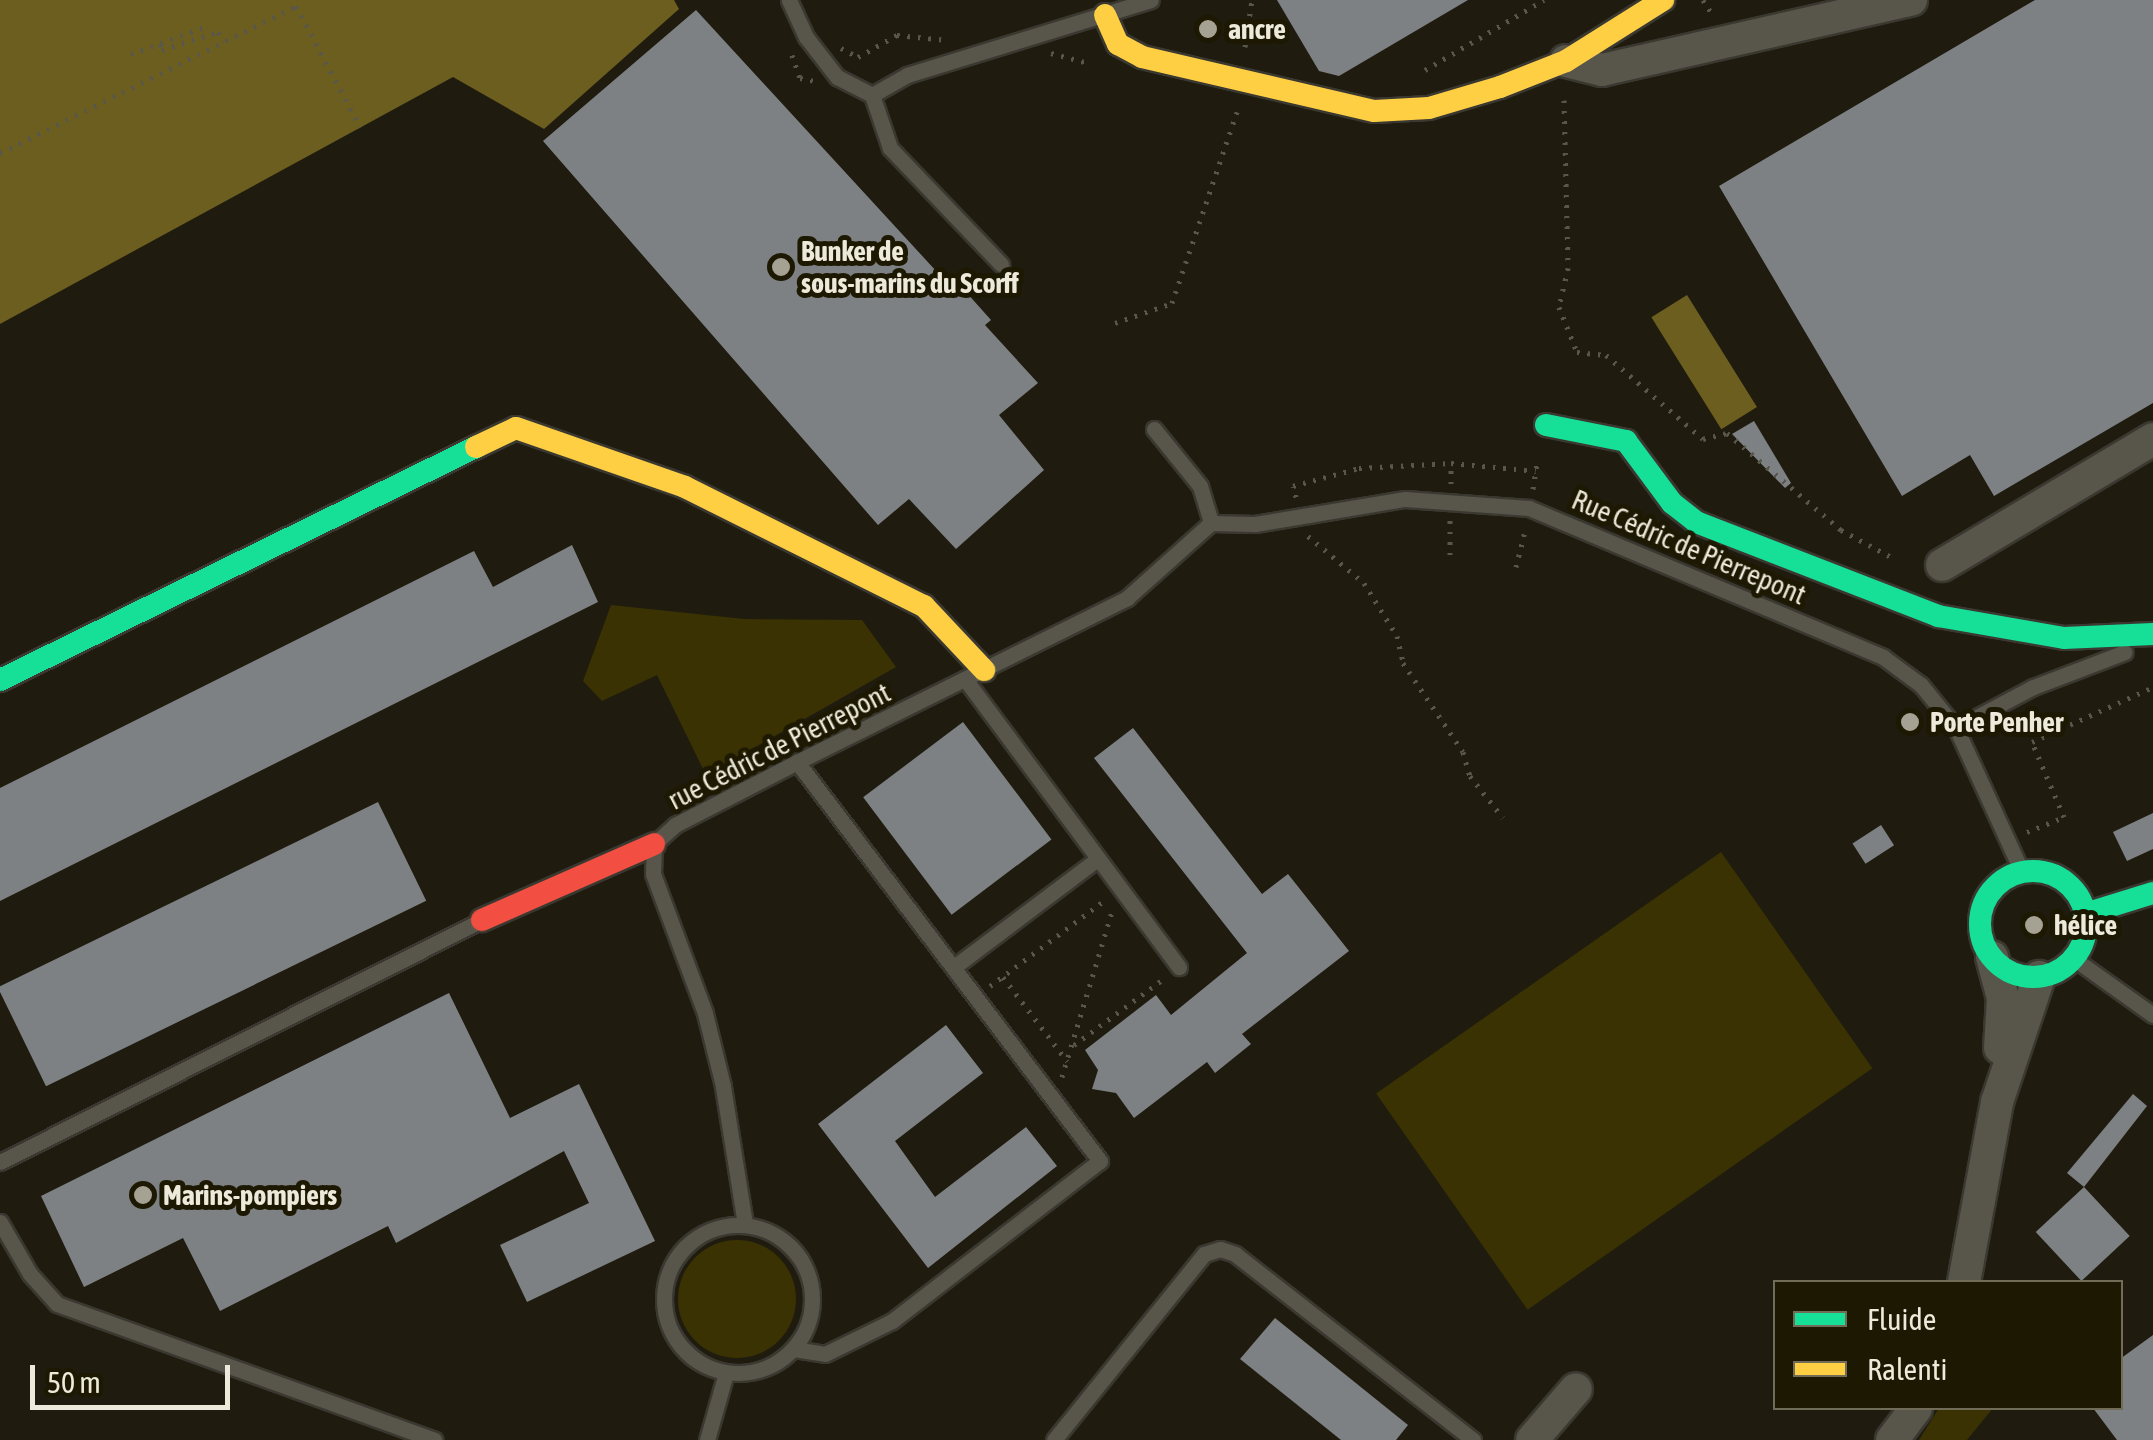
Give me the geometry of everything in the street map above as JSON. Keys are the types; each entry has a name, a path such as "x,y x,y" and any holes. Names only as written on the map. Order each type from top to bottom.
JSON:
{"street":[{"path":"1106,14 1118,44 1142,57 1338,106 1429,108 1566,60 1663,0"},
{"path":"1566,60 1602,70 1911,0"},
{"path":"1546,425 1626,441 1672,503 1696,522 1938,616 2064,638 2153,634"},
{"path":"0,680 516,428 685,487 811,546 924,606 963,640 974,675"},
{"path":"1942,565 2153,439"},
{"path":"482,920 654,844"},
{"path":"1964,1280 1997,1102 2003,998 1992,957 1983,942 1983,906 1992,891 2022,872 2055,876 2080,898 2085,914 2073,958 2038,977 2021,976 1992,957"},
{"path":"2085,914 2153,893"},
{"path":"1997,1102 2038,977"},
{"path":"1532,1440 1576,1389"},
{"path":"1892,1440 1914,1410"}],"lane":[{"path":"790,0 806,38 837,77 872,95 890,148 1000,264"},
{"path":"872,95 907,75 1151,0"},
{"path":"1154,429 1200,486 1212,523"},
{"name":"Rue Cédric de Pierrepont","path":"1212,523 1301,515 1404,499 1530,508 1884,658 1921,685 1956,728 2022,872"},
{"name":"rue Cédric de Pierrepont","path":"745,1224 723,1086 705,1013 653,874 654,844 675,825 796,762 1127,598 1212,523"},
{"path":"1956,728 2033,687 2153,643"},
{"path":"974,675 1096,860 1179,967"},
{"path":"794,1349 824,1354 892,1321 1100,1161 796,762"},
{"path":"954,968 1096,860"},
{"path":"0,1162 482,920"},
{"path":"2073,958 2153,1015"},
{"path":"0,1222 30,1274 57,1304 434,1440"},
{"path":"745,1224 786,1241 811,1282 813,1306 794,1349 762,1369 726,1373 702,1364 676,1339 664,1304 666,1279 694,1238 745,1224"},
{"path":"1054,1440 1204,1254 1220,1249 1235,1254 1473,1440"},
{"path":"707,1440 726,1373"}],"path":[{"path":"1115,323 1172,303 1238,113 1252,0"},
{"path":"0,153 296,6 360,127"},
{"path":"131,54 207,26"},
{"path":"160,44 162,50 218,32 223,42"},
{"path":"836,46 858,57 897,35 963,36"},
{"path":"1578,95 1564,98 1568,268 1559,307 1577,352 1606,355 1702,438 1727,434 1841,530 1905,564"},
{"path":"1451,462 1359,468 1293,486 1309,540 1364,583 1397,636 1404,663 1463,752 1470,776 1503,818"},
{"path":"2010,839 2064,817 2032,742 2153,687"},
{"path":"975,996 1119,889"},
{"path":"1055,1102 1119,889"},
{"path":"1072,1046 1179,967"},
{"path":"1002,977 1067,1061"}],"shaded area":[{"path":"0,0 674,0 679,9 544,129 453,77 0,324"},
{"path":"1687,295 1757,407 1721,429 1651,317"},
{"path":"611,605 744,619 862,620 896,667 706,775 657,675 602,701 583,681"},
{"path":"1721,852 1872,1068 1528,1310 1376,1093"},
{"path":"737,1240 760,1245 779,1257 791,1276 796,1299 791,1322 779,1341 760,1353 737,1358 714,1353 695,1341 683,1322 678,1299 683,1276 695,1257 714,1245"},
{"path":"1938,1410 1991,1410 1967,1440 1919,1440"}],"building":[{"path":"1277,0 1468,0 1339,76 1319,71"},
{"path":"2035,0 2153,0 2153,403 1994,496 1970,455 1902,496 1719,186"},
{"name":"Bunker de sous-marins du Scorff","path":"696,10 960,297 966,292 991,320 985,325 1038,383 999,415 1044,470 956,549 909,499 878,525 543,141"},
{"path":"1754,421 1791,483 1785,488 1732,434"},
{"path":"572,545 598,602 0,901 0,788 474,551 493,587"},
{"path":"963,722 1051,839 952,915 863,797"},
{"path":"1133,728 1262,894 1288,874 1349,951 1242,1034 1251,1044 1215,1073 1207,1062 1134,1118 1116,1093 1092,1089 1098,1070 1085,1050 1156,995 1171,1015 1247,953 1094,758"},
{"path":"378,802 426,901 46,1086 0,986"},
{"path":"2153,813 2153,849 2127,861 2113,832"},
{"path":"1881,825 1894,845 1866,864 1852,844"},
{"path":"449,993 510,1118 579,1084 655,1241 527,1302 500,1245 589,1203 564,1151 396,1243 388,1226 220,1311 183,1238 84,1287 41,1196"},
{"path":"946,1025 983,1073 895,1141 935,1197 1026,1127 1057,1166 928,1268 818,1124"},
{"path":"2133,1094 2147,1106 2084,1187 2067,1173"},
{"path":"2084,1187 2130,1236 2080,1280 2036,1232"},
{"path":"1275,1318 1408,1425 1396,1440 1341,1440 1240,1359"},
{"path":"2153,1335 2153,1440 2117,1440 2094,1410 2123,1410 2123,1357"}],"traffic: fast":[{"path":"1546,425 1626,441 1672,503 1696,522 1938,616 2064,638 2153,634"},
{"path":"0,680 476,447"},
{"path":"2033,871 2053,875 2070,887 2082,904 2086,924 2082,944 2070,961 2053,973 2033,977 2013,973 1996,961 1984,944 1980,924 1984,904 1996,887 2013,875 2033,871"},
{"path":"2085,914 2153,893"}],"traffic: slow":[{"path":"1105,15 1118,44 1142,57 1374,111 1429,108 1500,87 1566,61 1663,0"},
{"path":"476,447 516,428 685,487 924,606 984,670"}],"traffic: jam":[{"path":"482,920 654,844"}],"place":[{"name":"ancre","path":"1208,29"},
{"name":"Bunker de sous-marins du Scorff","path":"781,267"},
{"name":"Porte Penher","path":"1910,722"},
{"name":"hélice","path":"2034,925"},
{"name":"Marins-pompiers","path":"143,1195"}]}
